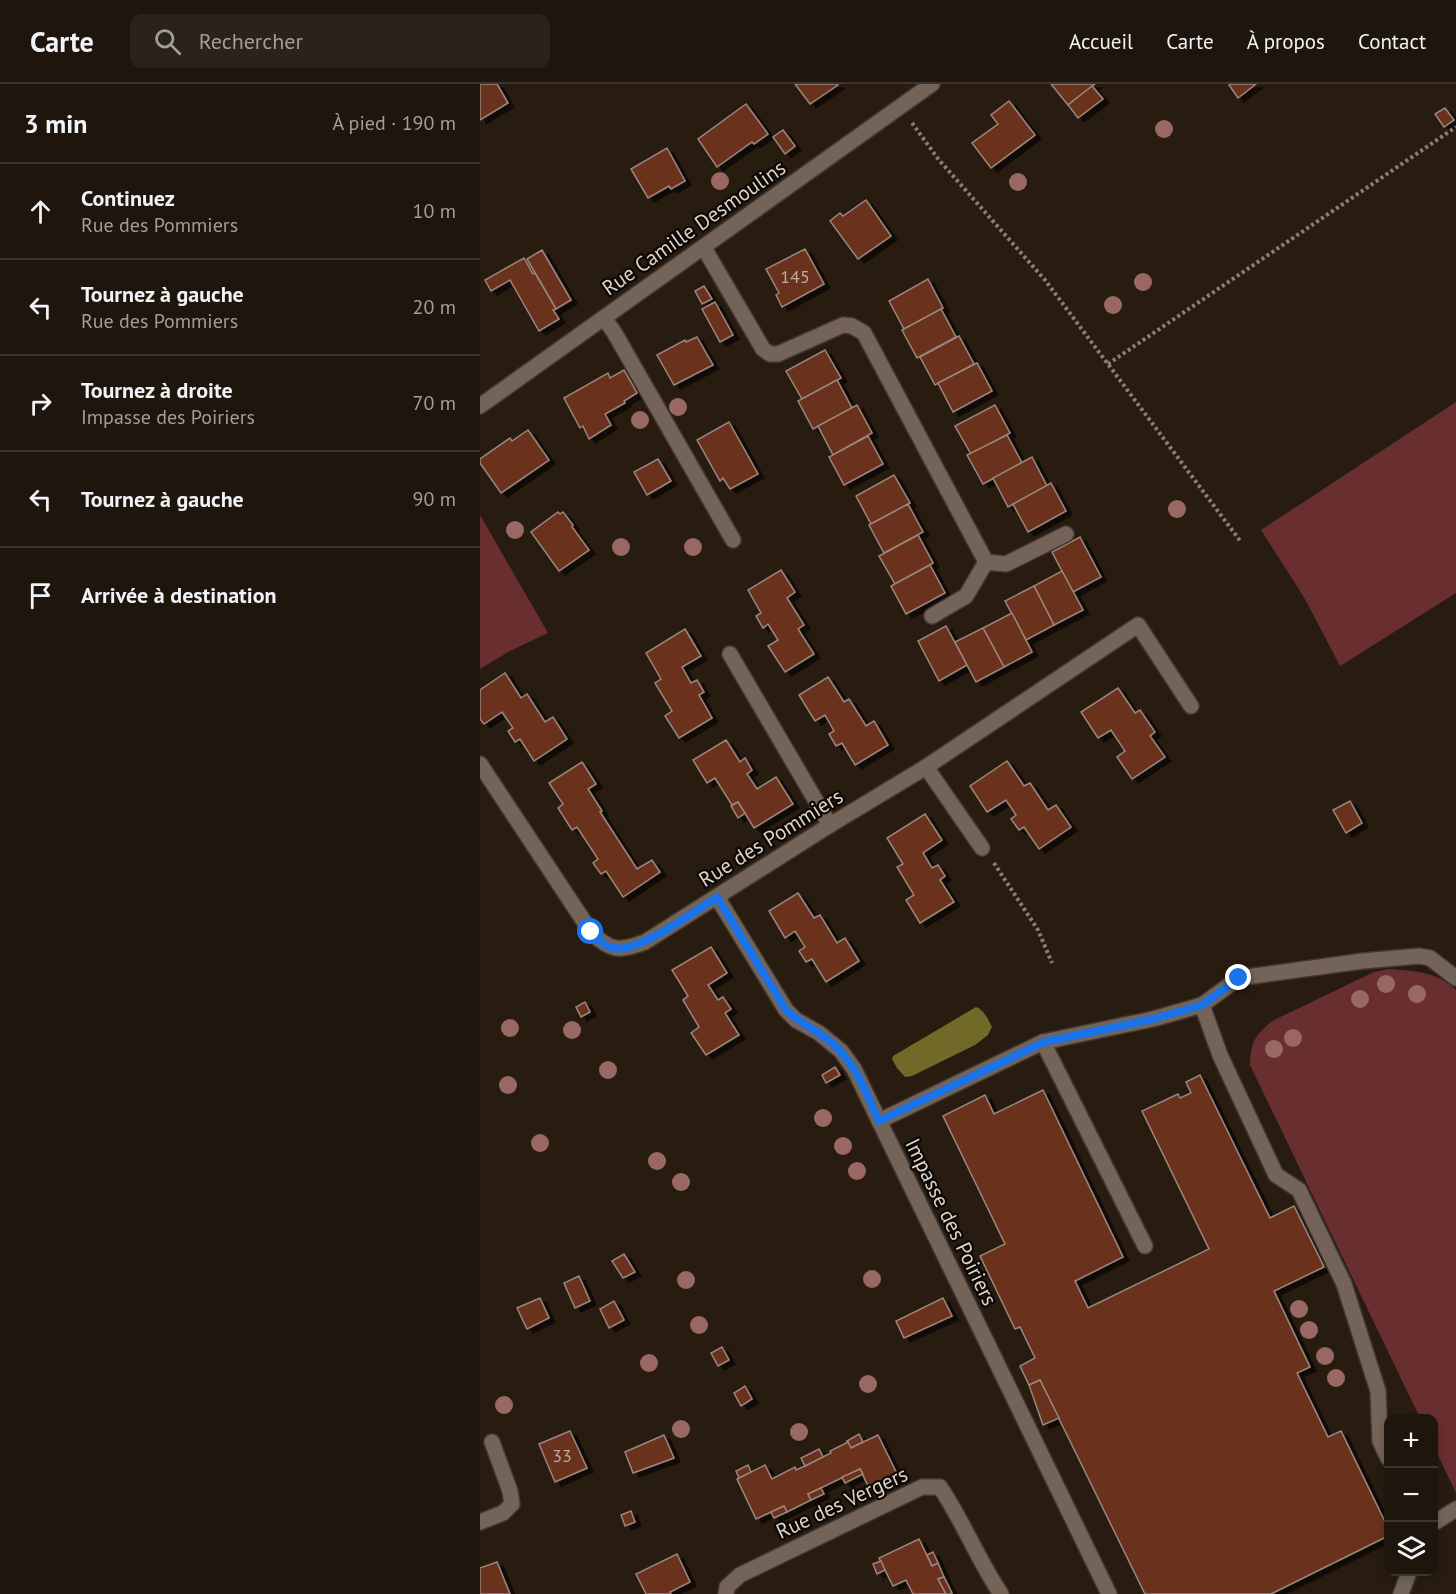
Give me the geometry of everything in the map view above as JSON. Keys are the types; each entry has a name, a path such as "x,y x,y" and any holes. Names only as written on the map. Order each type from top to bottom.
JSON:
{"street":[{"name":"Rue Camille Desmoulins","path":"480,406 932,84"},
{"path":"704,248 763,349 770,354 778,354 843,326 852,326 864,333 986,562"},
{"path":"604,318 733,540"},
{"path":"986,562 1006,564 1066,534"},
{"path":"932,616 966,596 986,562"},
{"name":"Rue des Pommiers","path":"480,764 591,932 602,943 615,948 630,948 645,942 926,767 1138,625 1191,706"},
{"path":"730,654 830,825"},
{"path":"926,767 982,848"},
{"name":"Impasse des Poiriers","path":"717,897 786,1010 796,1020 819,1033 841,1051 854,1069 1109,1594"},
{"path":"879,1121 1044,1042 1153,1019 1202,1005 1239,978 1363,961 1419,956 1430,958 1456,978"},
{"path":"1202,1005 1220,1055 1276,1175 1299,1190 1344,1284 1378,1391 1380,1441 1384,1449"},
{"path":"1044,1042 1145,1246"},
{"path":"480,1522 503,1512 512,1504 510,1491 492,1442"},
{"name":"Rue des Vergers","path":"726,1594 727,1587 740,1575 922,1487 940,1487 953,1507 986,1572 1001,1594"},
{"path":"1436,1522 1456,1509"},
{"path":"1401,1594 1407,1576"}],"path":[{"path":"901,107 939,160 1045,280 1241,542"},
{"path":"1108,364 1456,128"},
{"path":"982,848 1038,930 1052,963"}],"shaded area":[{"path":"1456,402 1456,593 1340,666 1305,599 1261,530"},
{"path":"480,515 548,633 510,651 480,669"},
{"path":"1389,969 1416,972 1441,979 1456,990 1456,1493 1438,1455 1438,1414 1418,1414 1250,1065 1251,1050 1255,1040 1272,1021 1374,972"},
{"path":"976,1007 984,1013 992,1027 988,1035 975,1045 912,1076 905,1077 897,1068 892,1059 893,1056"}],"building":[{"path":"480,84 497,84 508,103 480,120"},
{"path":"795,84 837,84 838,85 810,104"},
{"path":"1051,84 1095,84 1068,105"},
{"path":"1256,84 1238,98 1229,85"},
{"path":"1092,86 1103,99 1078,118 1068,105"},
{"path":"1009,101 1035,135 991,168 972,143 998,124 991,115"},
{"path":"746,104 768,134 754,144 752,142 717,167 698,139"},
{"path":"1445,108 1454,120 1444,127 1435,114"},
{"path":"783,130 795,146 785,154 773,137"},
{"path":"667,148 685,181 671,189 669,186 648,198 631,169"},
{"path":"866,200 891,236 858,259 830,221 840,213 843,216"},
{"path":"805,249 824,284 782,307 776,295 779,293 766,269"},
{"path":"542,250 571,300 556,309 527,259"},
{"path":"524,258 556,309 553,310 559,319 539,331 510,280 491,291 485,280"},
{"path":"928,279 943,308 904,329 889,301"},
{"path":"704,286 712,299 702,304 695,291"},
{"path":"715,302 733,335 720,342 702,309"},
{"path":"941,309 956,337 917,358 902,330"},
{"path":"959,336 974,364 935,385 920,357"},
{"path":"697,337 713,365 674,385 657,355 685,340 686,342"},
{"path":"825,350 841,378 802,399 786,371"},
{"path":"977,363 992,391 953,412 938,383"},
{"path":"624,370 637,393 605,414 611,425 589,439 583,426 580,428 564,398 608,373 610,378"},
{"path":"837,380 852,408 813,429 798,401"},
{"path":"857,405 872,433 833,455 818,426"},
{"path":"995,405 1010,433 971,454 955,426"},
{"path":"729,422 758,474 730,489 723,478 720,481 697,440"},
{"path":"528,430 549,460 501,493 480,463 480,459 510,438 512,441"},
{"path":"1007,435 1022,463 983,484 967,455"},
{"path":"868,436 883,464 844,485 829,457"},
{"path":"1032,457 1047,486 1008,507 993,478"},
{"path":"658,459 671,481 647,495 634,472"},
{"path":"894,475 910,503 871,524 856,496"},
{"path":"1051,483 1066,511 1028,532 1013,504"},
{"path":"908,504 923,532 884,553 869,525"},
{"path":"558,512 560,514 563,512 589,550 559,571 531,532"},
{"path":"918,535 933,563 895,584 879,556"},
{"path":"1080,537 1101,577 1073,592 1052,552"},
{"path":"930,565 945,593 906,614 891,586"},
{"path":"781,570 795,592 787,598 804,625 798,629 814,654 785,672 768,646 778,640 768,624 763,628 756,616 761,613 748,590"},
{"path":"1062,571 1083,610 1054,625 1034,586"},
{"path":"1034,586 1054,625 1026,640 1005,601"},
{"path":"1012,613 1032,652 1004,667 983,628"},
{"path":"946,626 967,665 939,681 918,641"},
{"path":"983,628 1004,667 976,682 955,642"},
{"path":"685,629 701,656 682,667 691,683 697,680 704,692 699,695 712,718 679,738 665,716 672,711 655,683 661,679 646,653"},
{"path":"505,673 521,698 527,694 545,722 553,717 567,739 534,761 520,739 515,742 508,731 513,728 502,712 484,724 480,719 480,690"},
{"path":"828,677 844,702 849,699 866,726 874,721 888,745 855,765 842,743 836,746 829,734 834,731 825,715 815,721 799,695"},
{"path":"1118,688 1135,713 1140,710 1155,732 1150,736 1165,757 1132,779 1117,757 1125,751 1111,730 1098,738 1081,712"},
{"path":"726,740 740,762 745,758 752,770 747,774 757,789 776,777 793,804 754,828 738,802 732,805 715,778 707,783 693,760"},
{"path":"1007,761 1024,786 1030,783 1048,810 1056,805 1071,827 1039,849 1024,827 1019,830 1011,819 1016,815 1006,800 987,812 970,786"},
{"path":"582,762 596,784 588,789 637,869 652,860 660,872 623,897 606,871 601,874 593,863 598,859 577,827 572,830 558,808 563,804 549,783"},
{"path":"1350,801 1362,823 1346,833 1333,810"},
{"path":"738,802 745,813 738,818 731,806"},
{"path":"925,814 942,840 923,853 932,868 938,865 945,876 940,880 954,902 920,923 906,900 914,895 897,867 903,864 887,838"},
{"path":"798,893 814,918 820,915 837,943 845,938 859,961 826,982 812,959 806,962 799,951 805,947 795,931 785,938 769,911"},
{"path":"711,947 727,973 708,985 718,1000 723,997 731,1009 725,1013 739,1035 706,1055 691,1033 699,1027 683,1000 688,996 672,970"},
{"path":"585,1002 590,1012 581,1017 576,1007"},
{"path":"835,1067 840,1075 826,1083 822,1075"},
{"path":"1200,1075 1270,1218 1294,1206 1324,1267 1274,1291 1310,1367 1297,1373 1328,1437 1341,1431 1384,1520 1384,1538 1271,1594 1145,1594 1040,1380 1029,1385 1020,1366 1035,1358 1020,1327 1015,1329 980,1256 1005,1244 943,1116 985,1095 994,1114 1043,1090 1123,1257 1075,1281 1088,1308 1209,1249 1142,1111 1178,1094 1180,1098 1191,1093 1186,1082"},
{"path":"624,1254 635,1272 623,1278 612,1261"},
{"path":"579,1276 590,1301 575,1308 564,1283"},
{"path":"540,1298 549,1318 527,1329 517,1308"},
{"path":"943,1298 952,1316 904,1338 896,1321"},
{"path":"614,1301 624,1320 609,1328 600,1309"},
{"path":"722,1347 729,1360 718,1366 711,1353"},
{"path":"1040,1380 1059,1418 1043,1425 1029,1385"},
{"path":"745,1386 752,1399 741,1406 734,1393"},
{"path":"570,1431 587,1468 555,1482 539,1444"},
{"path":"859,1434 863,1442 851,1448 847,1441"},
{"path":"664,1435 674,1458 633,1473 625,1452"},
{"path":"878,1435 898,1476 870,1490 860,1469 808,1494 811,1500 787,1512 784,1506 756,1519 737,1479 765,1465 772,1479 795,1467 796,1470 805,1466 848,1442 851,1448"},
{"path":"819,1449 823,1457 805,1466 801,1458"},
{"path":"748,1465 751,1472 739,1478 736,1471"},
{"path":"860,1469 863,1474 845,1483 842,1477"},
{"path":"821,1488 824,1494 811,1500 808,1494"},
{"path":"784,1506 787,1512 774,1518 771,1512"},
{"path":"631,1511 635,1522 625,1526 621,1515"},
{"path":"919,1539 932,1566 938,1563 944,1577 938,1579 946,1594 913,1594 906,1580 893,1586 879,1558"},
{"path":"933,1552 938,1563 932,1566 927,1555"},
{"path":"677,1554 690,1582 670,1592 671,1594 646,1594 636,1574"},
{"path":"881,1561 885,1570 877,1574 873,1564"},
{"path":"497,1562 510,1594 480,1594 480,1568"},
{"path":"944,1577 952,1593 950,1594 946,1594 938,1579"}],"route":[{"path":"591,932 602,943 615,948 630,948 645,942 717,897 786,1010 796,1020 819,1033 841,1051 854,1069 879,1121 1044,1042 1153,1019 1202,1005 1239,978"}]}
